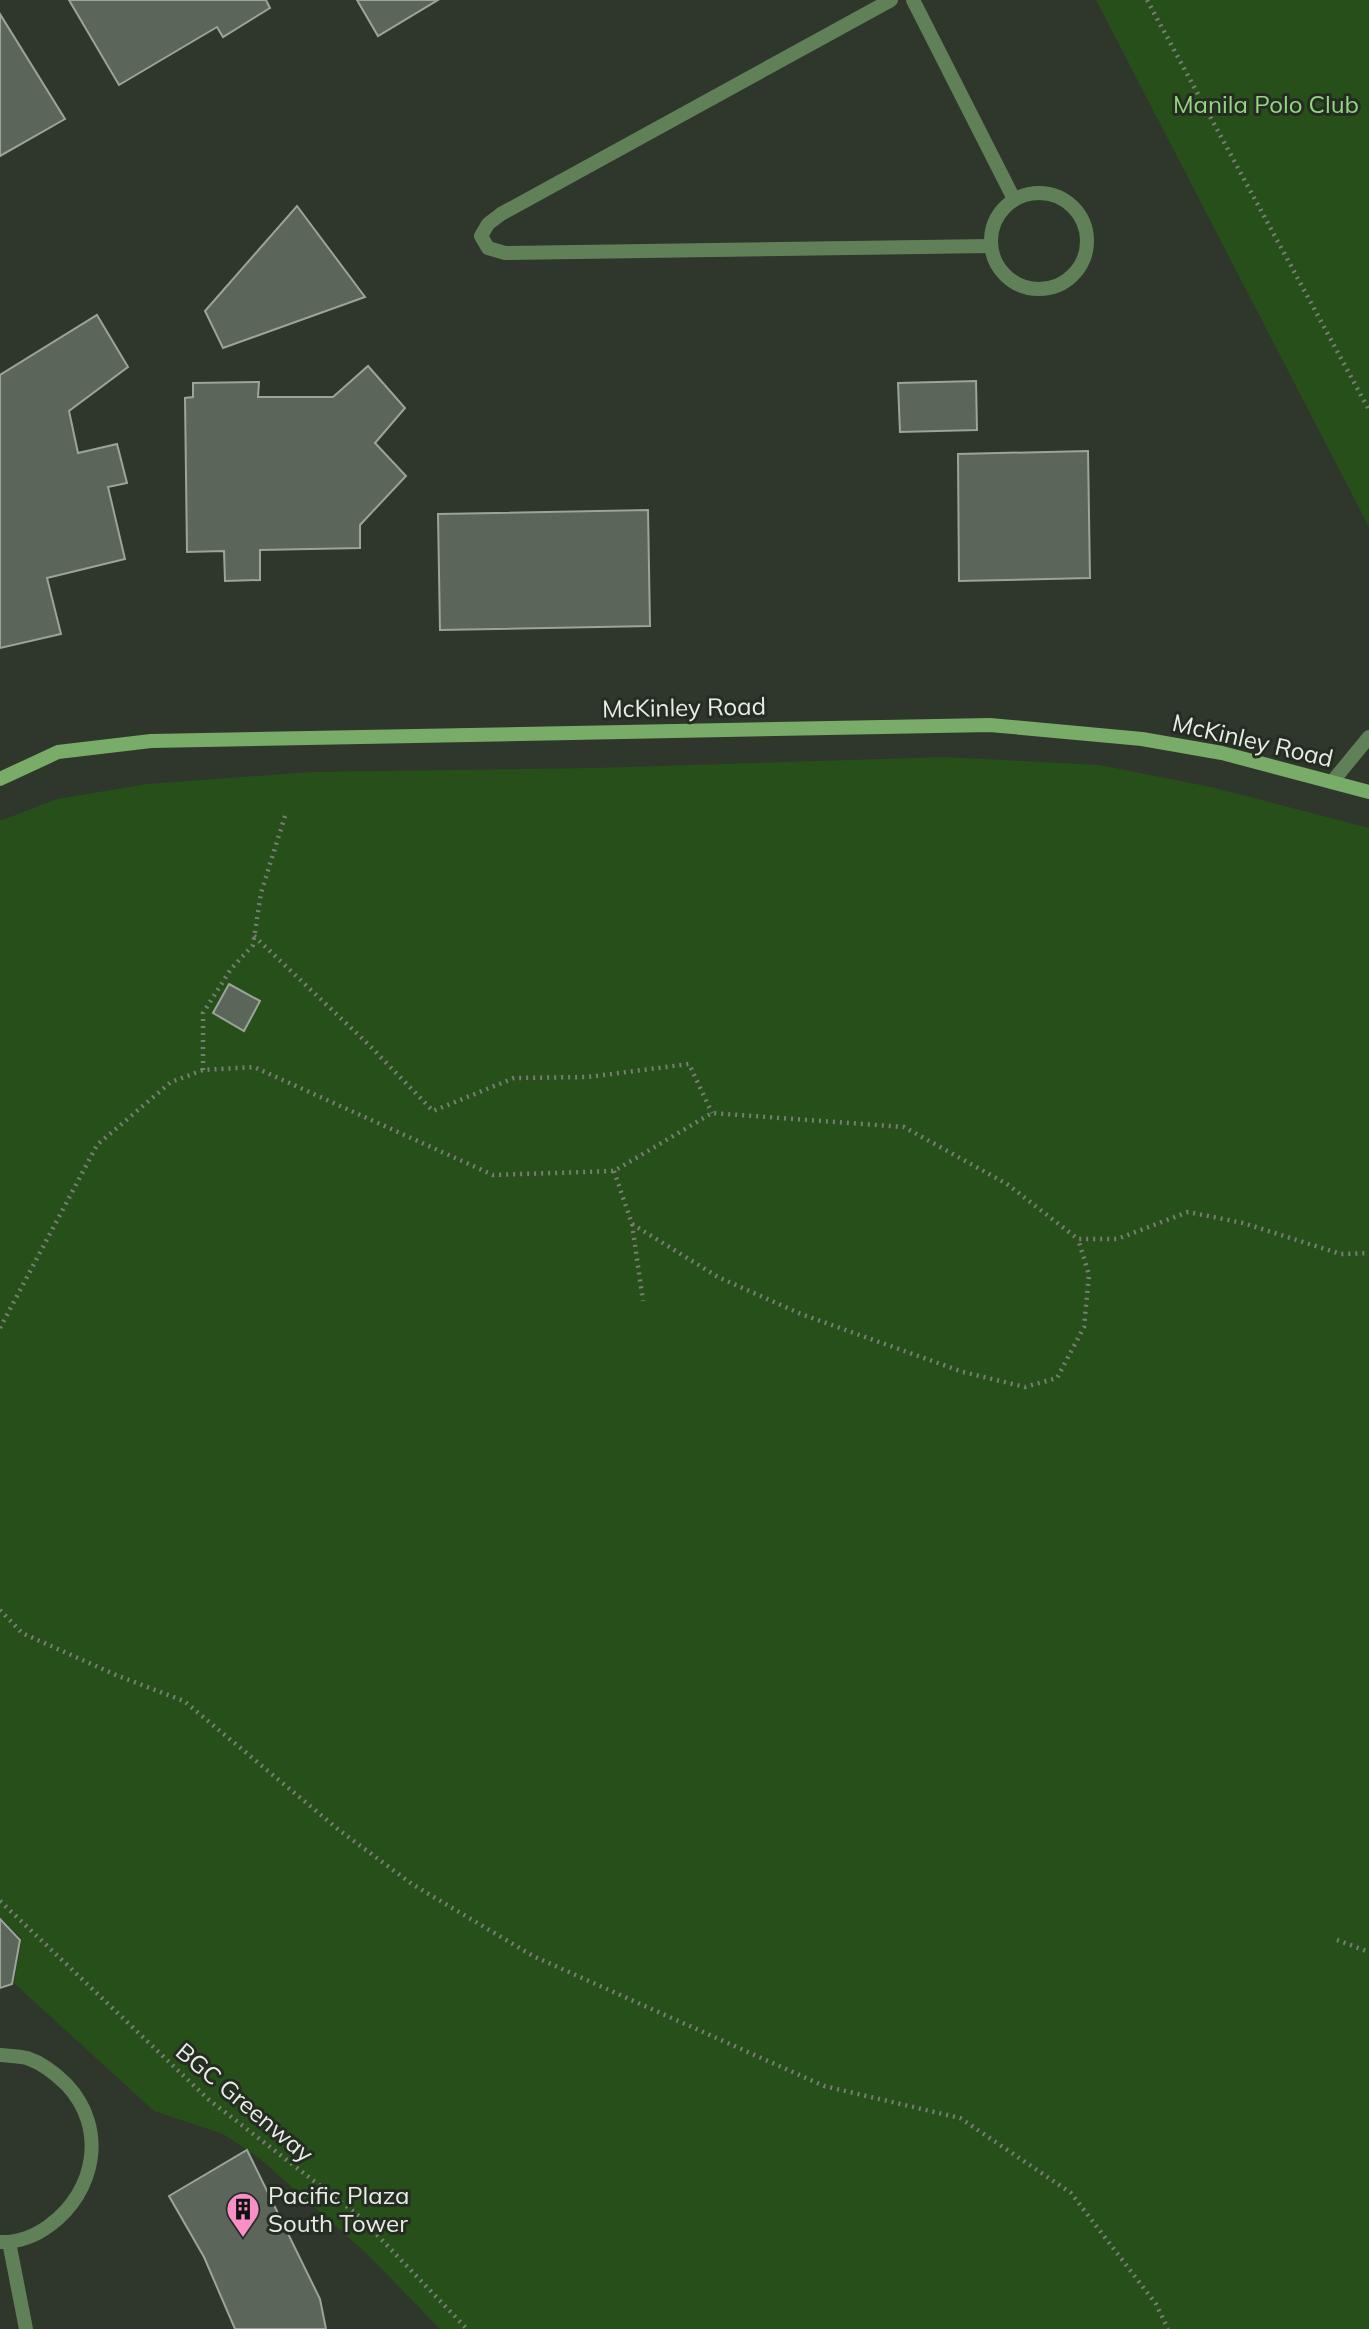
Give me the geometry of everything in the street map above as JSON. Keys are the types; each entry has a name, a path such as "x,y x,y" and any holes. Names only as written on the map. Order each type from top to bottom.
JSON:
{"main road":[{"name":"McKinley Road","path":"0,779 58,752 152,741 990,725 1142,739 1222,753 1369,792"}],"street":[{"path":"891,0 501,214 488,224 481,236 488,248 505,253 990,246"},
{"path":"913,0 1014,199"},
{"path":"1030,193 1048,193 1065,199 1077,210 1086,226 1088,243 1084,260 1074,275 1060,285 1037,290 1015,284 998,268 990,246 991,232 995,219 1014,199 1030,193"},
{"path":"1332,782 1369,737"},
{"path":"0,2055 27,2059 55,2073 77,2096 90,2125 92,2157 83,2188 65,2214 40,2233 4,2242 26,2329"}],"path":[{"path":"1147,0 1369,410"},
{"path":"203,1070 203,1013 232,969 253,945 261,893 285,816"},
{"path":"254,936 368,1044 433,1111 514,1078 588,1077 689,1064 712,1113"},
{"path":"0,1328 97,1145 171,1082 203,1070 254,1067 493,1175 614,1171 712,1113 904,1127 1007,1184 1078,1239 1089,1275 1084,1327 1057,1378 1025,1387 963,1373 801,1314 718,1277 632,1224"},
{"path":"614,1171 632,1224 643,1301"},
{"path":"1078,1239 1117,1239 1188,1212 1243,1223 1341,1254 1369,1253"},
{"path":"0,1610 22,1633 184,1701 339,1830 412,1884 533,1956 824,2086 960,2118 1071,2193 1156,2304 1168,2329"},
{"name":"BGC Greenway","path":"0,1902 208,2099 359,2216 467,2329"},
{"path":"1337,1940 1369,1952"}],"green space":[{"name":"Manila Polo Club","path":"1096,0 1369,0 1369,527"},
{"path":"945,757 1099,765 1211,787 1369,828 1369,2329 440,2329 367,2254 259,2158 223,2134 154,2111 14,1983 22,1939 0,1917 0,821 57,799 147,784 313,772 594,768"}],"building":[{"path":"69,0 266,0 270,8 223,37 217,27 119,85"},
{"path":"357,0 438,0 378,36"},
{"path":"0,14 65,119 0,156"},
{"path":"297,206 365,297 223,348 205,311"},
{"path":"97,315 128,367 69,411 78,453 117,444 127,483 108,487 125,559 47,578 61,634 0,648 0,375"},
{"path":"368,366 405,408 375,443 406,476 360,525 360,548 260,550 260,580 225,581 224,551 187,552 185,398 193,397 193,383 259,382 258,397 333,397"},
{"path":"976,381 977,430 900,432 898,383"},
{"path":"1088,451 1090,578 959,581 958,454"},
{"path":"648,510 650,626 440,630 438,514"},
{"path":"229,984 260,1001 244,1031 213,1013"},
{"path":"0,1919 20,1940 12,1984 0,1988"},
{"name":"Pacific Plaza South Tower","path":"247,2150 320,2299 326,2329 235,2329 204,2257 169,2196"}],"place":[{"name":"Pacific Plaza South Tower","path":"243,2239"}]}
